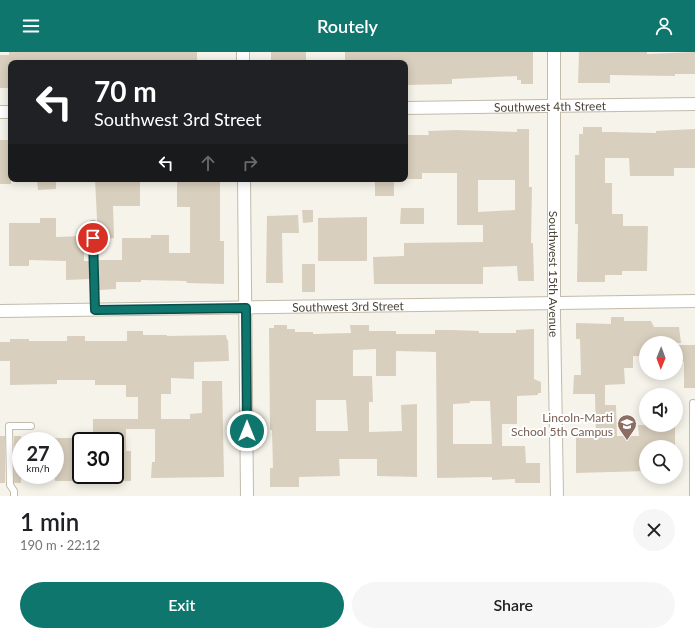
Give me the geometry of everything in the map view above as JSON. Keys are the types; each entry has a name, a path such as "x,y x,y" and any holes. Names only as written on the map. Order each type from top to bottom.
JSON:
{"street":[{"name":"Southwest 15th Avenue","path":"554,52 554,303 557,496"},
{"name":"Southwest 4th Street","path":"408,108 695,104"},
{"path":"244,182 247,496"},
{"name":"Southwest 3rd Street","path":"0,311 695,301"}],"lane":[{"path":"93,224 95,310"},
{"path":"693,403 693,496"},
{"path":"14,496 14,491 10,485 9,426 31,426"}],"building":[{"path":"9,52 197,52 197,60 8,60 8,88 0,88 0,55 9,55"},
{"path":"271,52 306,52 306,60 271,60"},
{"path":"345,52 533,52 533,84 521,84 521,80 517,80 517,76 452,79 452,84 408,85 408,60 345,60"},
{"path":"579,52 647,52 647,54 695,52 695,74 675,74 675,76 610,75 610,83 578,83"},
{"path":"583,127 602,127 602,132 656,133 656,131 695,129 695,168 674,168 674,176 630,176 629,158 605,158 605,183 612,183 612,214 623,214 623,226 648,226 647,271 622,271 622,275 605,275 605,282 577,282 578,224 575,224 575,155 579,155 579,134 583,134"},
{"path":"517,129 529,129 529,187 532,187 531,243 533,243 534,281 518,281 517,266 483,267 483,284 374,284 373,257 404,256 404,243 483,242 483,225 457,225 457,173 422,173 422,179 408,179 408,135 429,135 428,131 457,130 517,132","holes":["478,180 515,180 515,210 478,212"]},
{"path":"0,140 8,140 8,182 11,182 11,184 0,184"},
{"path":"37,182 56,182 56,189 38,190"},
{"path":"95,182 140,182 140,206 113,206 114,238 98,239"},
{"path":"177,182 220,182 220,241 224,241 224,284 141,280 141,282 116,282 116,289 99,290 98,260 122,260 122,238 151,238 151,235 169,235 169,253 190,253 190,207 177,207"},
{"path":"375,182 394,182 394,196 375,196"},
{"path":"401,208 424,208 424,224 400,224"},
{"path":"302,210 313,210 313,222 303,223"},
{"path":"298,215 299,233 282,233 283,283 266,283 267,216"},
{"path":"367,217 367,261 318,261 318,218"},
{"path":"40,218 56,218 56,237 84,236 84,261 89,261 90,279 66,280 66,261 29,260 29,266 9,266 9,223 40,223"},
{"path":"302,264 315,264 315,292 302,292"},
{"path":"611,317 624,317 624,321 651,321 654,327 679,327 680,336 639,336 639,356 633,356 633,368 624,368 625,384 605,385 605,405 616,405 617,436 639,436 638,425 639,425 639,432 675,432 675,440 639,440 639,471 576,473 576,436 596,436 595,394 573,394 574,375 581,375 580,339 576,339 576,323 611,324"},
{"path":"274,325 287,325 287,329 295,329 295,332 313,332 313,334 351,333 350,325 369,325 369,331 396,331 396,334 435,334 435,330 479,331 479,333 516,333 516,330 534,329 534,379 541,382 541,393 538,393 538,395 517,396 517,424 502,424 502,446 525,446 526,463 540,463 540,483 515,483 515,479 492,480 492,477 437,478 436,352 396,351 396,376 376,376 376,349 353,350 353,376 372,376 373,402 369,402 369,432 402,431 401,405 417,404 417,477 377,476 377,459 339,459 340,476 299,477 299,487 270,487 270,468 273,468 272,430 270,430 269,328 274,328","holes":["316,400 346,400 348,431 316,431","470,401 490,401 492,444 453,444 453,404 470,403"]},
{"path":"127,331 143,331 143,335 167,336 226,335 228,340 229,361 194,362 194,379 171,378 171,394 161,394 161,419 190,419 190,414 202,413 202,381 222,381 224,477 151,478 152,462 155,462 155,429 126,429 126,451 131,451 131,481 124,481 124,432 93,432 93,419 138,419 138,397 126,397 126,385 95,385 95,380 57,380 57,384 10,385 10,361 0,361 0,342 10,342 10,339 29,339 29,341 67,341 67,336 85,336 85,341 127,341"},
{"path":"683,345 695,345 695,388 684,388"},
{"path":"0,436 5,436 5,483 0,483"},
{"path":"64,438 72,438 72,481 64,481"}],"place":[{"name":"Lincoln-Marti School 5th Campus","path":"627,441"}],"route":[{"path":"93,238 95,310 246,308 247,431"}]}
